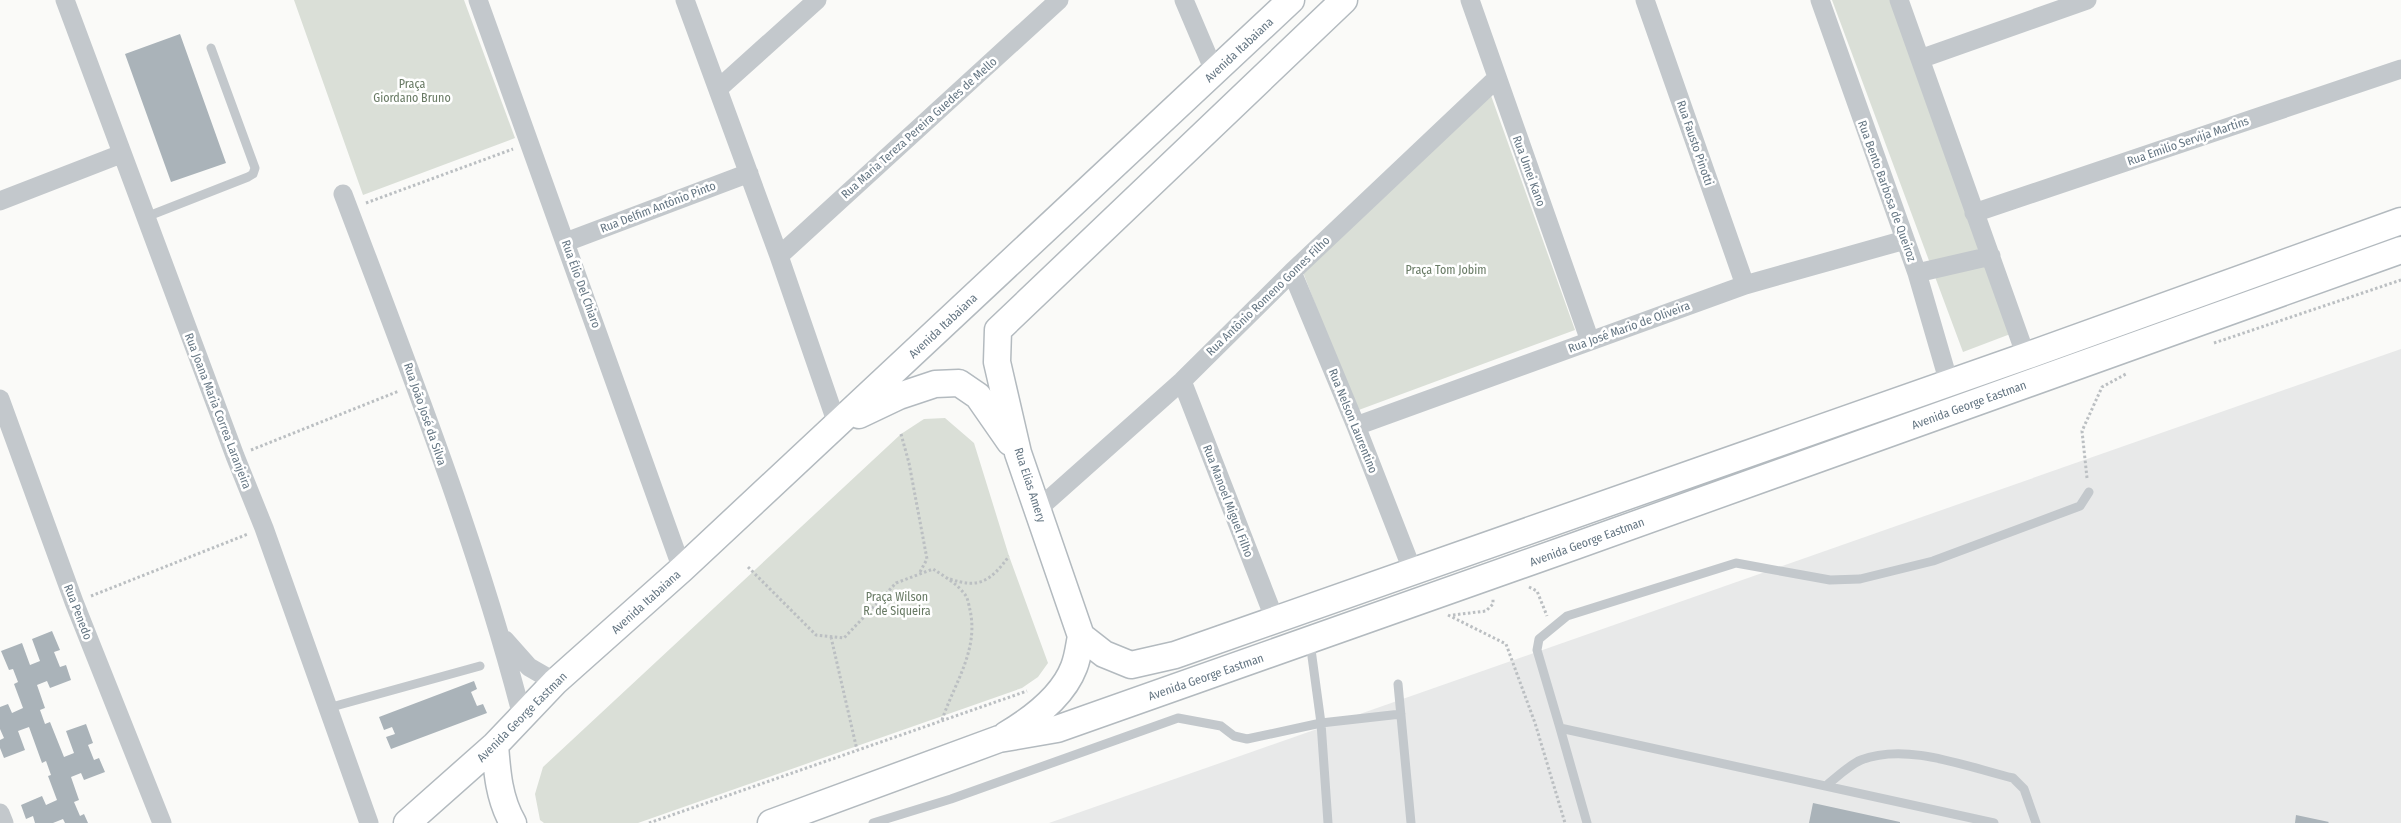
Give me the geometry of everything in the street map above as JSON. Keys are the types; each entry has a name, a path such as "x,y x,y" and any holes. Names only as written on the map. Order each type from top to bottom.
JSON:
{"street":[{"name":"Rua Joana Maria Correa Laranjeira","path":"65,0 234,456 264,528 369,823"},
{"name":"Rua Élio Del Chiaro","path":"478,0 682,570"},
{"path":"685,0 779,256 837,424 899,396 935,384 959,383 978,396 1018,453"},
{"path":"718,89 817,0"},
{"name":"Rua Maria Tereza Pereira Guedes de Mello","path":"779,256 1060,0"},
{"path":"1184,0 1214,73"},
{"name":"Avenida Itabaiana","path":"592,651 682,570 1292,0"},
{"name":"Rua Elias Amery","path":"1081,636 1018,453 997,362 998,330 1344,0"},
{"name":"Rua Umei Kano","path":"1470,0 1496,79 1590,341"},
{"name":"Rua Fausto Pinotti","path":"1644,0 1745,286"},
{"name":"Rua Bento Barbosa de Queiroz","path":"1820,0 1917,273 1949,384"},
{"path":"1899,0 2026,356"},
{"path":"1920,59 2083,1"},
{"name":"Rua Emilio Servija Martins","path":"1974,213 2401,68"},
{"name":"Rua Antônio Romeno Gomes Filho","path":"1038,510 1182,382 1292,272 1496,79"},
{"path":"0,200 121,154"},
{"name":"Rua Delfim Antônio Pinto","path":"566,242 749,173"},
{"name":"Rua João José da Silva","path":"346,201 415,385 501,636 522,716"},
{"path":"999,739 1027,722 1064,686 1074,667 1081,636 1104,654 1131,665 1175,655 1949,384 2401,221"},
{"name":"Rua José Mario de Oliveira","path":"1356,426 1745,286 1905,240"},
{"name":"Avenida George Eastman","path":"771,823 999,739 1057,729 2401,250"},
{"path":"1917,273 1991,256"},
{"name":"Rua Nelson Laurentino","path":"1292,272 1356,426 1413,572"},
{"name":"Rua Manoel Miguel Filho","path":"1182,382 1275,620"},
{"name":"Rua Penedo","path":"0,400 74,602 162,823"},
{"name":"Rua João José da Silva","path":"501,636 529,667 555,682"},
{"name":"Avenida George Eastman","path":"407,823 495,745 555,682 592,651"},
{"path":"495,745 498,780 512,823"},
{"path":"0,813 4,823"}],"lane":[{"path":"146,218 248,177 255,168 211,48"},
{"path":"1587,823 1537,650 1539,639 1567,616 1736,563 1830,580 1860,579 1933,561 2080,506 2088,492"},
{"path":"1310,640 1322,723 1328,823"},
{"path":"328,708 480,666"},
{"path":"1398,684 1411,823"},
{"path":"873,823 951,799 1178,718 1221,726 1234,736 1248,739 1322,723 1401,714"},
{"path":"1560,728 1994,823"},
{"path":"1827,785 1860,761 1886,752 1916,754 2013,778 2024,789 2036,823"}],"path":[{"path":"346,201 530,142"},
{"path":"2207,346 2401,280"},
{"path":"2088,492 2082,431 2102,387 2132,371"},
{"path":"234,456 415,385"},
{"path":"901,434 909,463 927,559 920,573"},
{"path":"74,602 264,528"},
{"path":"947,578 968,585 983,581 1000,568 1009,556"},
{"path":"748,567 816,635 844,638 896,583 933,569 947,578 966,596 973,622 968,654 959,682 942,720"},
{"path":"1521,583 1537,591 1552,628"},
{"path":"1442,617 1486,611 1493,604 1493,593"},
{"path":"1450,615 1468,628 1506,644 1535,723 1565,823"},
{"path":"831,637 856,750"},
{"path":"649,823 1032,689"}],"shaded area":[{"path":"2401,349 2401,823 1049,823"}],"green space":[{"name":"Praça Giordano Bruno","path":"294,0 464,0 515,138 363,195"},
{"path":"1832,0 1893,0 2013,333 1963,352"},
{"name":"Praça Tom Jobim","path":"1489,90 1575,330 1356,411 1301,267"},
{"name":"Praça Wilson R. de Siqueira","path":"945,418 974,443 1009,556 1048,663 1038,677 1022,688 638,823 544,823 540,820 535,794 543,767 901,434 924,419"}],"building":[{"path":"180,34 226,163 171,182 125,54"},
{"path":"52,631 60,650 54,652 60,667 66,665 71,680 50,688 47,681 37,685 45,708 40,710 45,724 50,722 64,757 74,753 66,731 86,724 93,743 88,745 94,760 99,758 105,772 84,780 81,773 71,777 79,800 74,802 80,816 84,814 88,823 65,823 63,819 53,823 35,823 33,816 26,819 21,805 42,796 46,805 57,800 48,776 51,775 46,761 42,763 29,727 18,731 25,750 4,758 0,748 0,740 4,738 0,729 0,707 8,704 12,713 23,708 14,684 18,682 13,669 9,670 1,651 22,643 30,665 40,661 32,639"},
{"path":"474,681 477,689 471,692 477,706 483,704 487,713 391,749 386,737 395,734 392,727 384,730 379,717"},
{"path":"1813,803 1900,822 1900,823 1809,823"},
{"path":"2296,815 2329,822 2295,823"}]}
